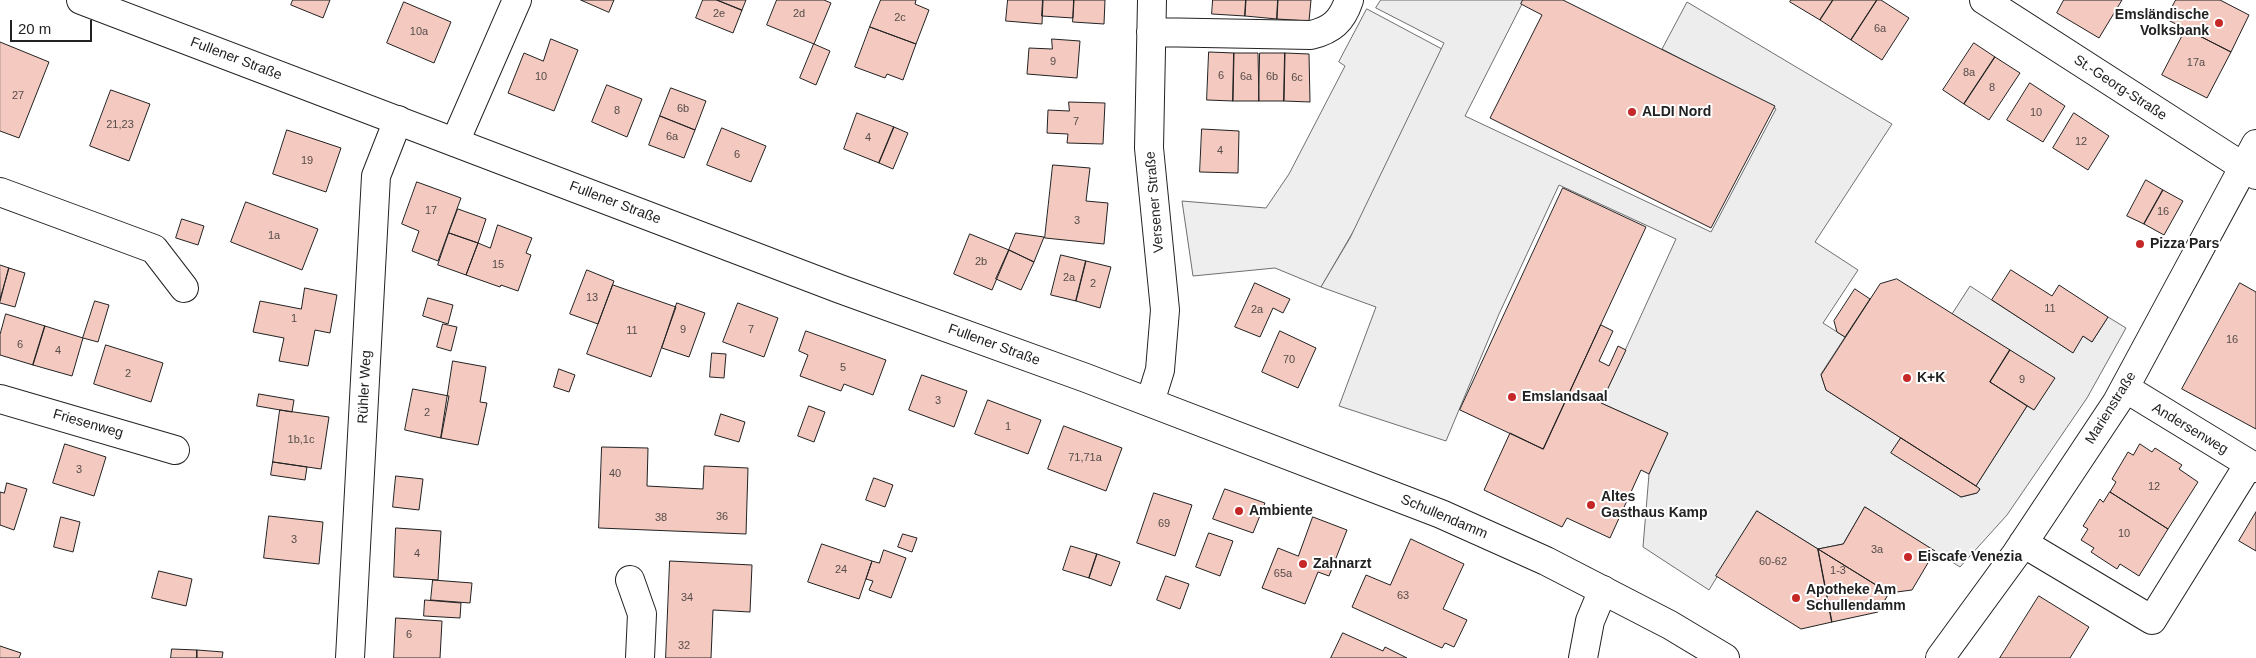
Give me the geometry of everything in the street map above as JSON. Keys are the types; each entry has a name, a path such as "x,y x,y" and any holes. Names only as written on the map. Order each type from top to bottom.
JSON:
{"street":[{"name":"Fullener Straße","path":"81,0 840,290 1150,402"},
{"path":"455,142 517,0"},
{"name":"Versener Straße","path":"1150,402 1160,370 1165,310 1149,148 1152,0"},
{"path":"1151,32 1311,35 1325,31 1344,15 1349,0"},
{"name":"St.-Georg-Straße","path":"1984,0 2250,172"},
{"name":"Rühler Weg","path":"350,658 376,176 398,120"},
{"name":"Marienstraße","path":"1940,658 2023,543 2125,388 2250,172 2256,144"},
{"path":"0,192 154,249 184,288"},
{"name":"Andersenweg","path":"2125,388 2252,466"},
{"name":"Friesenweg","path":"0,399 175,450"},
{"name":"Schullendamm","path":"1150,402 1440,514 1546,561 1670,625 1725,658"},
{"path":"2023,543 2152,620 2252,466"},
{"path":"630,580 642,614 640,658"},
{"path":"1583,658 1590,621 1603,590"}],"shaded area":[{"path":"1381,0 1524,0 1465,116 1711,232 1776,109 1662,49 1687,2 1892,124 1815,242 1858,270 1823,323 1845,337 1821,374 1826,390 1901,438 1892,453 1961,497 1977,493 1980,489 1976,486 2027,406 2034,410 2054,378 1952,314 1970,286 2072,352 2083,336 2092,342 2108,317 2126,328 2087,398 2007,515 1960,567 1865,507 1843,544 1818,549 1757,511 1709,590 1643,547 1649,474 1667,433 1601,403 1676,239 1559,185 1499,314 1446,441 1339,406 1376,307 1321,287 1350,238 1444,43 1376,8"},
{"path":"1367,9 1455,56 1321,287 1275,268 1193,276 1182,201 1266,208 1289,174 1345,66 1339,62"}],"building":[{"path":"293,0 330,0 323,18 291,5"},
{"path":"581,0 614,0 609,12"},
{"path":"703,0 717,0 742,10 733,33 696,18"},
{"path":"717,0 746,0 742,10"},
{"path":"777,0 824,0 831,3 814,44 767,25"},
{"path":"881,0 916,0 915,4 929,10 916,44 870,27"},
{"path":"1008,0 1043,0 1042,24 1006,21"},
{"path":"1043,0 1074,0 1073,18 1042,16"},
{"path":"1074,0 1105,0 1104,24 1073,22"},
{"path":"1213,0 1246,0 1245,16 1212,14"},
{"path":"1246,0 1278,0 1277,19 1245,16"},
{"path":"1278,0 1311,0 1309,21 1277,19"},
{"name":"ALDI Nord","path":"1523,0 1563,0 1775,106 1711,228 1490,118 1542,15 1521,4"},
{"path":"1791,0 1833,0 1820,20 1790,2"},
{"path":"1833,0 1877,0 1851,40 1820,20"},
{"path":"1877,0 1881,0 1909,18 1882,60 1851,40"},
{"path":"2064,0 2122,0 2099,38 2057,13"},
{"path":"2176,0 2220,0 2249,15 2231,52 2166,19"},
{"path":"404,2 451,22 434,63 387,43"},
{"path":"870,27 916,44 903,80 887,74 885,78 855,67"},
{"path":"2186,29 2231,52 2207,98 2162,75"},
{"path":"551,39 578,50 554,111 508,93 524,53 543,61"},
{"path":"1052,39 1080,41 1077,78 1027,74 1029,48 1052,49"},
{"path":"0,42 49,62 19,138 0,131"},
{"path":"1974,43 1995,57 1964,104 1943,90"},
{"path":"814,44 830,51 816,85 800,78"},
{"path":"1209,52 1234,53 1233,101 1207,100"},
{"path":"1234,53 1258,53 1259,101 1233,101"},
{"path":"1260,53 1285,53 1284,101 1259,101"},
{"path":"1285,53 1309,54 1310,102 1284,101"},
{"path":"1995,57 2020,73 1989,120 1964,104"},
{"path":"2030,83 2065,106 2043,142 2007,120"},
{"path":"607,85 642,99 627,137 592,122"},
{"path":"671,88 706,101 695,130 660,116"},
{"path":"111,90 150,104 129,161 90,146"},
{"path":"1069,102 1105,103 1103,144 1067,143 1068,134 1047,133 1048,110 1069,111"},
{"path":"857,113 894,127 879,163 844,149"},
{"path":"2074,113 2109,136 2088,170 2053,148"},
{"path":"660,116 695,130 684,158 649,145"},
{"path":"894,127 908,133 893,169 879,163"},
{"path":"722,128 766,146 751,182 707,165"},
{"path":"1202,129 1239,131 1238,173 1200,172"},
{"path":"287,130 341,148 326,192 273,174"},
{"path":"1053,165 1090,168 1086,201 1108,203 1104,244 1045,238"},
{"path":"2146,180 2163,190 2144,224 2127,216"},
{"path":"417,182 461,198 438,261 412,251 419,231 402,224"},
{"path":"1563,188 1646,227 1543,449 1460,410"},
{"path":"2163,190 2183,201 2164,235 2144,224"},
{"path":"246,202 318,229 302,270 231,242"},
{"path":"458,209 486,219 478,243 449,233"},
{"path":"182,219 204,226 198,245 176,238"},
{"path":"498,225 532,238 526,253 531,255 518,291 466,275 478,243 490,248"},
{"path":"449,233 478,243 466,275 438,265"},
{"path":"1016,233 1044,237 1034,262 1009,250"},
{"path":"970,234 1009,250 992,290 954,274"},
{"path":"1009,250 1034,262 1021,290 996,279"},
{"path":"1061,255 1086,261 1076,301 1051,295"},
{"path":"1086,261 1111,267 1100,308 1076,301"},
{"path":"0,265 9,268 0,299"},
{"path":"9,268 25,273 15,307 0,303"},
{"path":"587,270 614,281 598,324 570,314"},
{"path":"2011,270 2052,296 2059,285 2108,317 2092,342 2083,336 2073,353 1992,300"},
{"name":"K+K","path":"1897,279 2010,350 1990,382 2027,406 1976,486 1826,390 1821,375 1880,284"},
{"path":"1255,283 1290,299 1283,313 1273,308 1260,337 1235,327"},
{"path":"2240,283 2256,292 2256,429 2182,389"},
{"path":"613,285 676,307 651,377 587,354"},
{"path":"305,288 337,295 330,333 315,330 308,366 279,361 284,338 253,332 260,301 301,309"},
{"path":"1855,289 1870,299 1845,337 1837,332 1834,321"},
{"path":"428,298 453,305 448,324 423,316"},
{"path":"95,301 109,305 98,342 83,338"},
{"path":"677,303 705,313 689,357 662,348"},
{"path":"738,303 778,318 764,357 723,342"},
{"path":"6,314 45,326 33,365 0,355 0,335"},
{"path":"443,324 457,327 451,351 437,347"},
{"path":"1601,325 1613,331 1599,361 1609,366 1618,346 1626,350 1601,403 1668,433 1649,474 1641,470 1610,538 1567,518 1562,527 1484,490 1510,433 1543,449"},
{"path":"45,326 83,338 72,376 33,365"},
{"path":"806,331 886,360 873,395 844,384 841,391 800,376 808,355 799,351"},
{"path":"1280,331 1316,348 1298,388 1262,372"},
{"path":"106,345 163,363 151,402 94,384"},
{"path":"2010,350 2055,378 2034,410 1990,382"},
{"path":"712,353 726,354 724,378 710,377"},
{"path":"453,361 486,367 480,402 487,403 478,445 441,438"},
{"path":"559,369 575,375 569,392 554,387"},
{"path":"922,375 967,391 954,427 909,410"},
{"path":"413,389 449,396 441,438 405,430"},
{"path":"259,394 294,400 292,412 257,406"},
{"path":"988,400 1041,420 1028,454 975,434"},
{"path":"809,406 825,412 814,442 798,436"},
{"path":"280,410 329,417 321,469 273,462"},
{"path":"721,414 745,422 739,442 715,435"},
{"path":"1064,426 1122,448 1106,491 1048,469"},
{"path":"1901,438 1980,489 1977,493 1961,497 1891,453"},
{"path":"65,444 106,457 94,496 53,483"},
{"path":"2140,444 2152,452 2155,448 2182,465 2179,469 2198,482 2168,529 2110,492 2116,482 2112,479 2128,452 2133,455"},
{"path":"602,447 648,448 647,486 703,489 704,466 748,468 746,534 599,528"},
{"path":"273,462 307,467 305,480 271,475"},
{"path":"396,476 423,479 419,510 393,507"},
{"path":"874,478 893,485 885,507 866,500"},
{"path":"7,483 27,489 14,530 0,525 0,492 4,493"},
{"name":"Ambiente","path":"1225,489 1265,503 1253,533 1213,519"},
{"path":"2110,492 2168,529 2139,576 2120,564 2117,569 2091,552 2094,548 2081,540 2088,529 2083,526 2100,499 2103,502"},
{"path":"1154,493 1192,505 1175,556 1137,543"},
{"path":"1865,507 1935,551 1912,590 1889,593 1818,549 1843,544"},
{"path":"1757,511 1818,549 1832,622 1801,629 1716,576"},
{"path":"2256,512 2256,551 2239,541"},
{"path":"269,516 323,522 319,564 264,558"},
{"path":"61,517 80,522 73,552 54,547"},
{"name":"Zahnarzt","path":"1313,517 1347,530 1329,576 1318,572 1305,604 1262,588 1278,548 1298,556"},
{"path":"396,528 441,531 438,580 394,577"},
{"path":"1209,533 1233,541 1220,576 1196,567"},
{"path":"903,534 917,538 912,552 898,547"},
{"path":"1411,539 1464,564 1443,609 1467,620 1454,647 1445,643 1442,648 1352,607 1366,575 1390,585"},
{"path":"822,544 872,561 859,599 808,582"},
{"path":"1071,546 1097,554 1089,578 1063,570"},
{"path":"1818,549 1889,593 1878,612 1832,622"},
{"path":"884,550 906,558 891,598 869,590 873,581 866,579 872,561 879,563"},
{"path":"1097,554 1120,562 1111,586 1089,578"},
{"path":"670,561 752,565 750,612 713,610 711,658 666,658"},
{"path":"159,571 192,579 186,606 152,598"},
{"path":"1166,576 1189,584 1180,609 1157,600"},
{"path":"433,580 472,583 470,603 431,600"},
{"path":"2039,596 2089,627 2070,658 2000,658"},
{"path":"425,600 461,603 460,618 424,616"},
{"path":"396,618 442,621 440,658 394,658"},
{"path":"1343,633 1383,651 1385,647 1407,658 1331,658"},
{"path":"0,646 21,653 19,658 0,658"},
{"path":"172,649 197,650 197,658 171,658"},
{"path":"197,650 223,652 222,658 197,658"}],"place":[{"name":"Emsländische Volksbank","path":"2219,23"},
{"name":"ALDI Nord","path":"1632,112"},
{"name":"Pizza Pars","path":"2140,244"},
{"name":"K+K","path":"1907,378"},
{"name":"Emslandsaal","path":"1512,397"},
{"name":"Altes Gasthaus Kamp","path":"1591,505"},
{"name":"Ambiente","path":"1239,511"},
{"name":"Eiscafe Venezia","path":"1908,557"},
{"name":"Zahnarzt","path":"1303,564"},
{"name":"Apotheke Am Schullendamm","path":"1796,598"}]}
